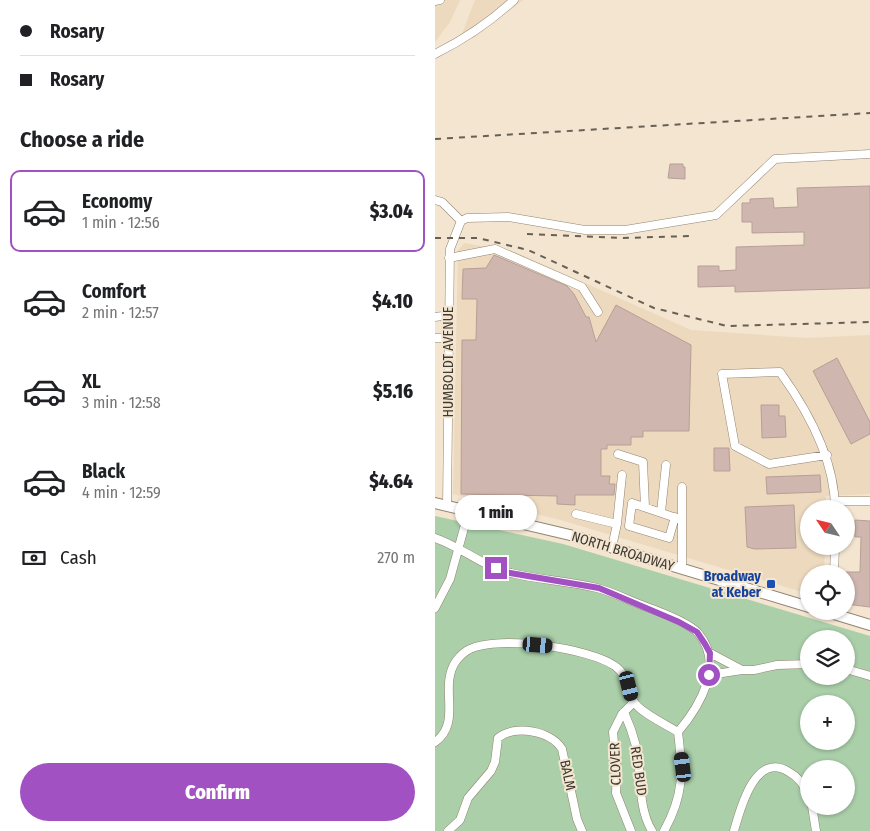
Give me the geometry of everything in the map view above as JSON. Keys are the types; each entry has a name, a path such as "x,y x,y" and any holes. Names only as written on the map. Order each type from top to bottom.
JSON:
{"main road":[{"name":"NORTH BROADWAY","path":"435,503 612,547 800,604"},
{"path":"855,620 870,625"}],"street":[{"path":"435,1 440,0"},
{"path":"435,54 470,36 491,21 514,0"},
{"path":"435,200 442,202 461,221 467,218 508,217 585,230 625,230 717,216 775,159 870,154"},
{"name":"HUMBOLDT AVENUE","path":"447,506 449,258 450,250 461,221"},
{"path":"449,258 495,248 582,287 598,312"},
{"path":"435,317 449,315"},
{"path":"435,338 449,338"},
{"path":"827,456 769,464 735,446 722,374 780,372 792,389 827,456 834,500"},
{"path":"619,454 643,462 645,507"},
{"path":"661,512 666,466"},
{"path":"612,547 617,524 622,475"},
{"path":"682,487 678,518 682,568"},
{"path":"855,503 870,501"},
{"path":"632,503 678,518 669,538 629,526 632,503"},
{"path":"435,608 450,579 469,510"},
{"path":"576,514 617,524"},
{"path":"435,538 459,547 481,562 510,573 599,588 655,610 697,632 710,653 742,670"},
{"path":"435,742 441,738 449,725 448,687 455,662 471,648 489,644 551,646 600,659 615,667 625,677 634,702 678,732 683,767 675,810 664,831"},
{"path":"678,732 690,718 703,696 709,675 710,653"},
{"path":"709,675 754,670 777,665 800,664"},
{"path":"855,672 870,676"},
{"name":"CLOVER","path":"631,831 616,792 617,775 613,732 623,712 634,702"},
{"name":"RED BUD","path":"623,712 636,746 642,799 647,823 652,831"},
{"name":"BALM","path":"448,831 460,820 468,798 491,771 495,762 498,738 504,733 535,732 558,742 562,749 577,819 582,831"},
{"path":"733,831 746,792 754,780 766,770 779,768 787,770 800,782"},
{"path":"813,815 816,831"}],"shaded area":[{"path":"435,0 460,0 450,22 435,42"},
{"path":"475,0 523,0 474,38 462,34"},
{"path":"464,243 515,252 691,330 807,338 870,335 870,494 826,496 826,500 800,500 800,555 825,555 824,565 800,565 800,591 557,519 453,494 458,251"}],"green space":[{"path":"435,516 563,544 800,615 800,620 817,620 850,630 800,630 800,685 855,685 855,632 870,636 870,831 435,831"}],"building":[{"path":"670,164 683,164 683,167 685,167 685,179 668,178"},
{"path":"870,186 870,288 735,292 735,286 698,287 698,266 719,266 719,271 736,270 736,247 804,245 804,232 752,233 752,222 742,222 742,203 750,203 750,199 773,198 774,208 798,207 797,188"},
{"path":"494,255 567,286 574,294 586,317 589,317 596,342 616,305 691,345 689,431 643,431 643,437 631,437 631,445 607,445 607,449 601,449 601,476 610,476 609,484 615,484 614,495 575,495 575,505 557,504 557,496 461,494 462,340 476,340 477,299 462,299 463,269 486,268"},
{"path":"837,358 870,422 870,434 851,444 813,371"},
{"path":"761,405 779,405 779,416 785,416 786,437 762,438"},
{"path":"714,448 729,448 730,471 714,471"},
{"path":"820,475 821,492 767,494 766,477"},
{"path":"794,505 796,548 755,549 747,547 745,507"},
{"path":"855,520 870,521 870,607 855,605 855,572 860,572 861,537 855,537"}],"railway":[{"path":"435,139 870,113"},
{"path":"527,234 623,238 691,236"},
{"path":"435,238 478,238 528,250 654,308 727,326 870,322"}],"place":[{"name":"Broadway at Keber","path":"771,584"}],"route":[{"path":"496,568 510,573 599,588 655,610 691,628 697,632 710,653 709,675"}]}
